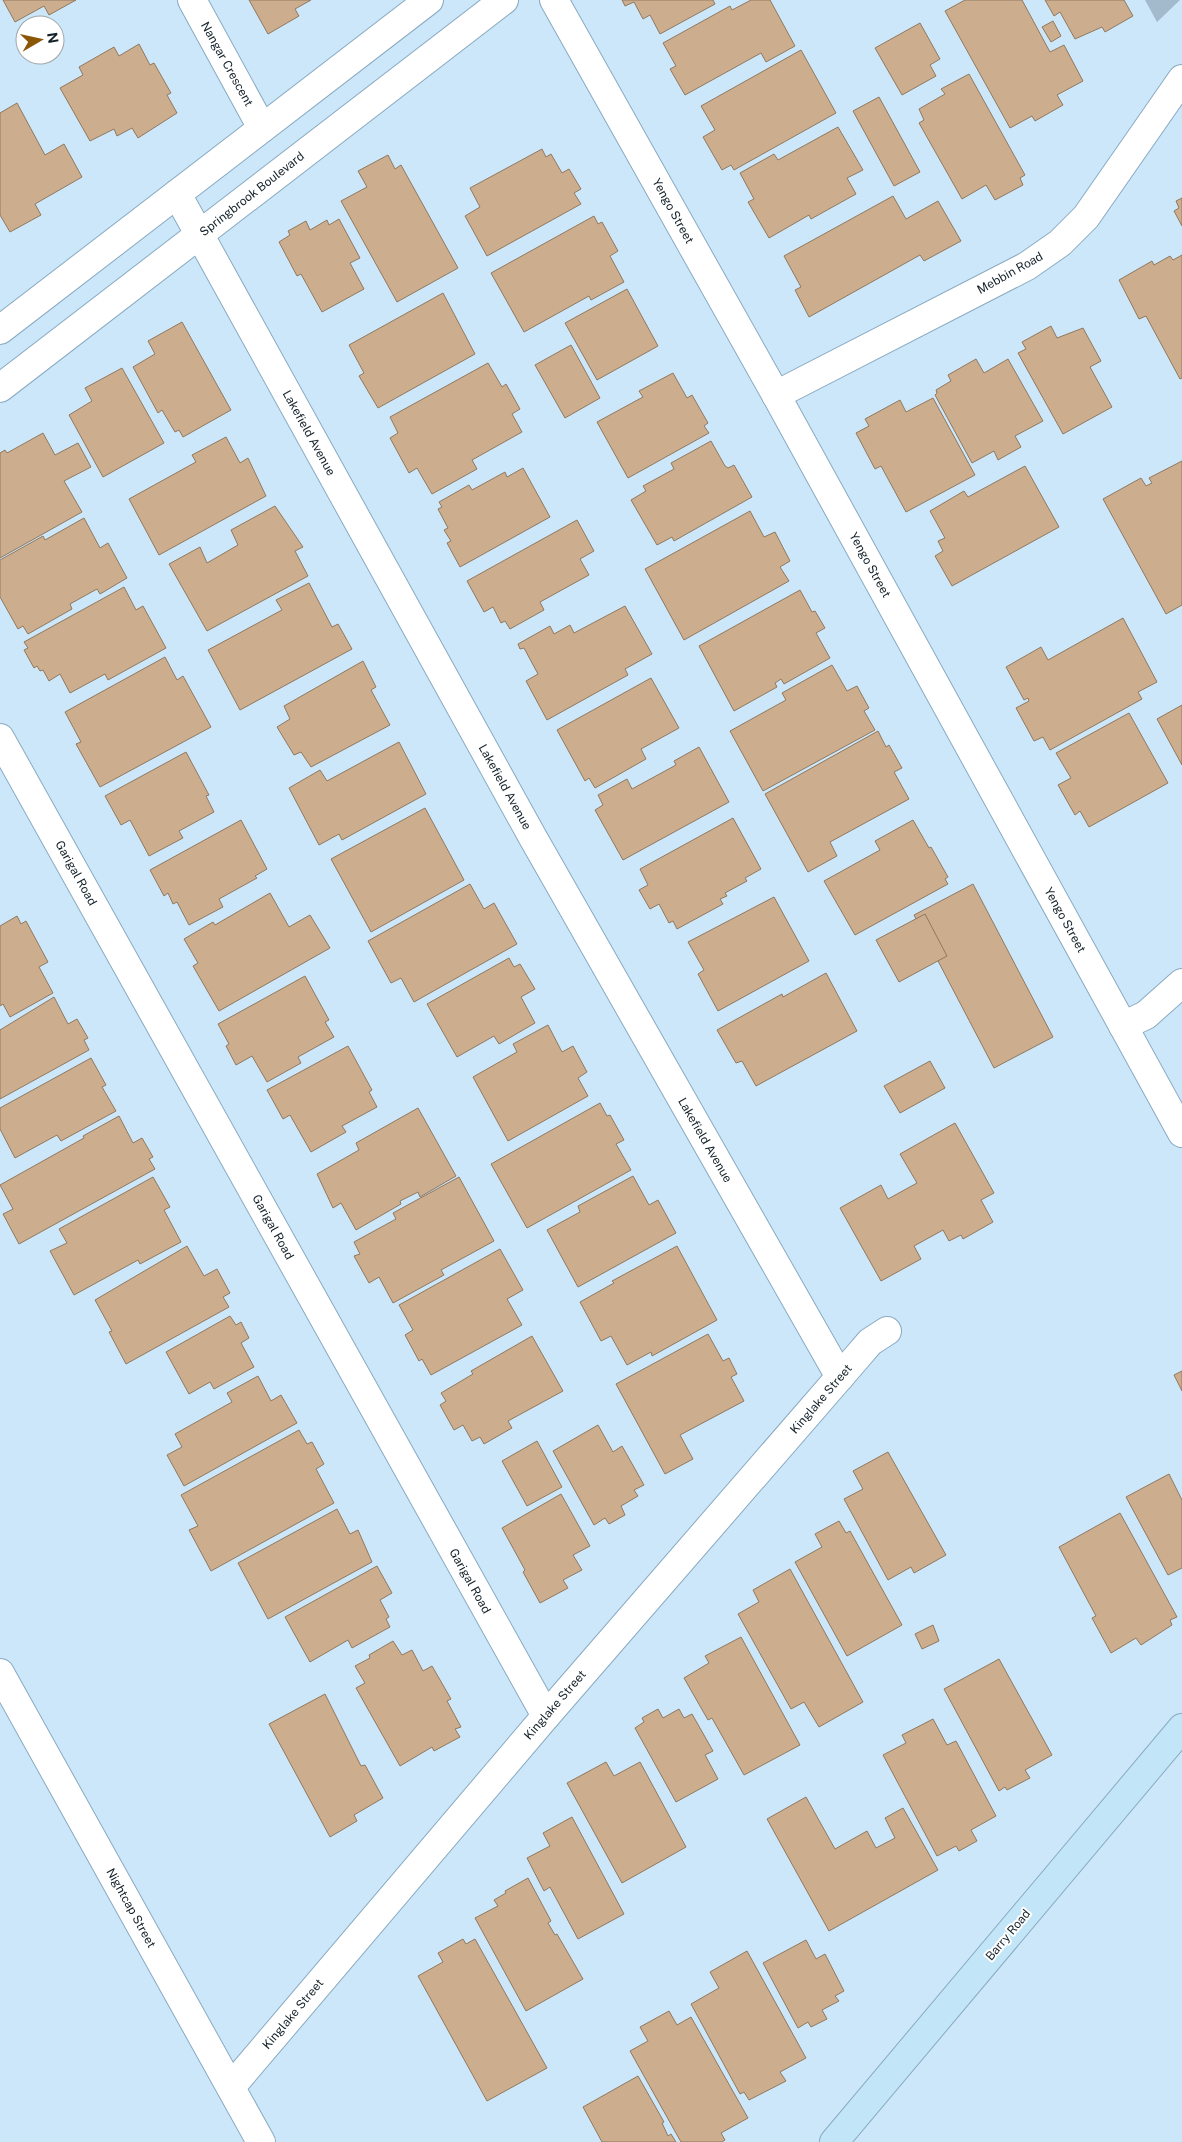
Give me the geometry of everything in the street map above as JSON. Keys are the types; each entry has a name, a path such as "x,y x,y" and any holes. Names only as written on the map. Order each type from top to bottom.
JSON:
{"street":[{"name":"Nangar Crescent","path":"192,0 262,128"},
{"path":"0,330 429,0"},
{"name":"Springbrook Boulevard","path":"0,388 504,0"},
{"name":"Yengo Street","path":"554,0 776,395 1182,1132"},
{"name":"Mebbin Road","path":"776,395 1027,266 1060,243 1086,217 1182,79"},
{"name":"Lakefield Avenue","path":"177,194 528,828 840,1377"},
{"name":"Garigal Road","path":"0,738 546,1716"},
{"path":"1123,1026 1146,1015 1182,983"},
{"name":"Kinglake Street","path":"231,2087 546,1716 870,1342 887,1331"},
{"name":"Nightcap Street","path":"0,1673 261,2142"},
{"name":"Barry Road","path":"834,2142 1182,1728"}],"shaded area":[{"path":"1145,0 1180,0 1157,22"}],"building":[{"path":"3,0 76,0 49,15 44,6 28,15 15,15 15,22"},
{"path":"249,0 311,0 295,9 299,16 268,34"},
{"path":"622,0 713,0 715,4 660,34 650,15 643,19 634,2 625,6"},
{"path":"751,0 770,0 795,46 766,62 761,53 685,95 670,69 676,66 663,43 730,6 732,10"},
{"path":"965,0 1022,0 1050,52 1064,45 1083,81 1057,95 1063,105 1035,121 1032,116 1010,128 945,11"},
{"path":"1045,0 1124,0 1133,16 1105,32 1102,27 1075,39 1060,12 1054,16"},
{"path":"1053,21 1061,36 1051,42 1042,27"},
{"path":"920,23 940,59 930,65 936,76 902,95 875,48"},
{"path":"139,44 150,65 154,63 171,93 167,95 177,113 138,138 132,128 117,136 114,129 90,141 60,88 83,75 79,67 114,47 119,56"},
{"path":"801,50 836,113 734,170 731,165 722,170 703,137 715,130 701,106"},
{"path":"969,74 1025,175 1020,178 1023,185 995,200 986,185 962,199 919,123 924,120 919,109 945,94 941,89"},
{"path":"879,97 920,172 894,186 853,111"},
{"path":"17,103 45,155 64,144 82,177 35,204 41,215 10,232 0,215 0,113"},
{"path":"838,127 863,170 847,178 856,194 811,219 809,215 769,238 748,202 754,199 740,173 774,154 778,160"},
{"path":"542,149 546,157 551,154 562,173 569,169 581,189 574,193 581,204 487,256 465,216 480,207 470,188"},
{"path":"388,155 395,169 401,165 458,268 397,302 341,201 367,187 358,171"},
{"path":"893,196 906,219 938,201 961,241 924,261 920,255 809,317 795,290 801,287 784,256"},
{"path":"1182,198 1182,226 1174,211 1179,208 1176,201"},
{"path":"594,216 598,224 602,222 618,251 610,256 624,282 591,300 589,296 524,332 491,273"},
{"path":"339,219 360,258 350,263 364,289 322,312 301,274 297,276 279,242 290,235 288,231 306,221 310,230 327,220 329,225"},
{"path":"1182,255 1182,378 1180,379 1146,316 1139,319 1119,280 1152,261 1154,265 1170,256 1173,260"},
{"path":"627,289 658,346 597,380 565,323"},
{"path":"443,293 475,354 378,408 359,376 364,373 349,345"},
{"path":"182,322 231,410 183,437 179,430 175,432 162,410 158,413 133,367 155,354 148,341"},
{"path":"1051,326 1057,338 1083,328 1101,361 1090,367 1112,407 1063,434 1018,353 1026,349 1022,342"},
{"path":"571,345 600,398 565,418 535,365"},
{"path":"976,359 984,373 1008,359 1043,421 1015,436 1021,447 998,460 994,451 972,463 935,395 937,393 936,390 951,381 948,375"},
{"path":"488,363 502,387 506,384 520,409 512,414 522,432 472,460 477,469 432,494 417,468 409,473 390,438 398,433 390,417"},
{"path":"122,368 164,443 103,477 69,415 92,401 85,388"},
{"path":"673,373 687,398 692,395 708,423 704,426 709,433 628,478 597,422 643,397 639,391"},
{"path":"933,398 975,475 906,512 881,466 875,469 856,433 869,426 865,419 900,400 906,412"},
{"path":"43,433 55,455 78,443 91,467 64,481 82,512 0,558 0,453 5,450 7,453"},
{"path":"226,437 240,463 248,458 266,496 159,555 129,499 196,462 192,455"},
{"path":"711,441 725,466 728,468 734,465 752,497 674,541 672,537 657,545 631,500 646,491 643,486 674,469 671,463"},
{"path":"1182,461 1182,605 1166,614 1103,499 1141,478 1146,486 1152,483 1149,478"},
{"path":"1025,466 1059,527 952,586 935,556 943,551 938,541 945,538 930,511 964,491 968,497"},
{"path":"523,468 550,517 460,567 447,543 451,541 444,530 448,528 438,509 442,507 439,502 469,485 472,490 505,472 507,477"},
{"path":"275,506 303,547 295,551 308,576 207,631 169,564 200,547 207,563 238,545 231,530"},
{"path":"750,511 764,537 775,532 790,561 780,567 789,581 684,640 645,569"},
{"path":"84,518 100,548 108,543 127,578 100,594 97,589 70,604 72,609 28,634 23,626 18,629 0,597 0,560 43,536 45,540"},
{"path":"577,520 594,551 580,559 589,575 540,602 544,610 510,629 505,621 501,623 493,607 484,612 467,581"},
{"path":"309,583 332,627 338,624 352,649 240,710 208,650 282,610 276,600"},
{"path":"124,587 136,610 143,606 166,648 108,680 105,674 70,693 60,674 49,681 43,670 40,671 37,666 34,668 24,650 28,648 24,642"},
{"path":"800,590 812,612 815,611 825,628 816,633 830,658 784,684 781,679 775,683 777,687 734,711 699,646"},
{"path":"625,606 652,654 625,669 628,675 547,720 526,681 538,674 524,648 520,649 518,644 550,626 554,634 570,625 574,633"},
{"path":"1123,618 1157,682 1138,692 1142,699 1050,750 1043,737 1034,741 1016,708 1029,701 1028,698 1024,700 1006,667 1041,647 1048,660"},
{"path":"165,657 177,680 183,676 211,727 100,787 76,744 81,742 65,712"},
{"path":"363,661 376,687 371,690 390,725 311,767 301,752 294,755 277,727 290,719 284,706"},
{"path":"832,665 847,691 857,686 869,708 864,711 875,730 763,791 730,731 786,700 782,693"},
{"path":"651,678 679,728 641,749 646,759 595,788 589,778 585,781 557,730"},
{"path":"1182,705 1182,765 1157,719"},
{"path":"1129,713 1168,783 1089,827 1080,811 1075,815 1058,785 1071,778 1056,753"},
{"path":"878,731 886,747 889,745 902,768 894,772 909,799 830,842 837,856 808,872 765,794"},
{"path":"399,742 426,794 342,840 339,834 319,845 289,788 320,770 327,781"},
{"path":"699,747 729,802 623,860 595,810 603,805 598,795 627,779 632,789 676,765 674,761"},
{"path":"186,752 209,795 206,796 214,812 179,831 183,838 149,856 130,820 121,825 105,796"},
{"path":"425,808 464,880 371,932 331,859"},
{"path":"733,818 761,869 745,878 747,881 725,893 727,896 720,899 723,904 677,929 673,921 669,923 659,904 650,909 639,890 648,885 640,869"},
{"path":"241,820 267,869 255,876 257,878 219,899 223,907 189,925 177,902 173,904 168,893 164,896 150,870"},
{"path":"913,820 948,877 945,879 948,884 855,935 824,881 880,850 875,841"},
{"path":"470,884 484,909 494,903 517,944 414,1002 401,978 391,983 368,941"},
{"path":"973,884 1053,1037 994,1068 914,915"},
{"path":"270,893 289,927 310,915 330,948 219,1011 193,966 198,963 184,939 213,922 215,925"},
{"path":"774,897 809,961 718,1011 698,974 704,970 688,942"},
{"path":"925,914 947,956 899,982 876,940"},
{"path":"17,916 21,924 26,921 48,962 39,967 53,993 10,1017 3,1004 0,1006 0,926"},
{"path":"509,958 514,967 520,964 535,989 521,997 535,1023 499,1044 494,1036 457,1057 427,1004"},
{"path":"826,973 857,1031 756,1086 742,1061 736,1063 717,1030 782,994 783,997"},
{"path":"305,976 329,1020 325,1022 334,1037 298,1057 301,1063 267,1082 252,1056 236,1065 226,1046 229,1044 218,1024"},
{"path":"54,997 68,1024 77,1019 88,1038 84,1040 89,1050 0,1099 0,1030"},
{"path":"548,1025 562,1052 573,1046 587,1072 578,1078 588,1096 508,1141 473,1077 517,1052 513,1044"},
{"path":"348,1046 372,1090 369,1092 377,1107 342,1126 346,1132 311,1152 290,1115 283,1119 267,1090"},
{"path":"91,1058 106,1085 102,1087 116,1111 61,1141 57,1135 15,1158 0,1129 0,1108"},
{"path":"930,1061 945,1088 900,1113 884,1086"},
{"path":"600,1103 607,1116 610,1115 624,1140 616,1144 631,1170 527,1228 491,1164"},
{"path":"418,1108 456,1176 420,1197 418,1192 400,1201 401,1204 356,1230 341,1203 333,1208 317,1174 359,1150 356,1143"},
{"path":"119,1116 133,1143 142,1138 153,1157 149,1159 155,1169 19,1244 3,1214 13,1209 0,1185"},
{"path":"955,1123 994,1193 981,1200 993,1222 963,1239 961,1235 949,1241 943,1230 914,1246 921,1259 881,1281 840,1208 881,1185 888,1199 917,1183 900,1154"},
{"path":"633,1176 649,1205 658,1200 676,1233 578,1287 547,1230 580,1212 578,1206"},
{"path":"153,1177 170,1207 164,1210 181,1242 140,1264 138,1260 74,1295 50,1251 67,1243 59,1229"},
{"path":"459,1177 494,1241 441,1270 444,1275 393,1303 379,1277 369,1283 354,1256 360,1254 354,1242 396,1219 393,1213"},
{"path":"187,1246 204,1276 217,1269 230,1293 223,1297 229,1307 126,1364 109,1332 112,1331 95,1300"},
{"path":"677,1246 717,1320 652,1356 651,1352 627,1365 611,1336 601,1341 580,1302 614,1283 612,1281"},
{"path":"500,1249 523,1290 507,1299 522,1325 431,1375 422,1359 419,1361 405,1335 413,1330 399,1305"},
{"path":"230,1316 236,1325 241,1322 249,1338 241,1343 254,1367 214,1389 210,1382 189,1394 166,1352"},
{"path":"708,1334 723,1361 729,1358 737,1374 731,1377 744,1401 680,1435 693,1459 665,1474 616,1384"},
{"path":"532,1336 563,1391 508,1421 512,1428 484,1444 480,1437 472,1441 463,1425 454,1430 440,1405 446,1401 441,1393 473,1374 471,1371"},
{"path":"1182,1371 1182,1391 1174,1375"},
{"path":"258,1376 271,1401 281,1395 297,1423 184,1486 167,1455 182,1447 175,1434 232,1402 227,1393"},
{"path":"598,1425 613,1452 622,1446 644,1485 634,1490 638,1496 621,1506 625,1515 609,1524 605,1518 594,1525 553,1451"},
{"path":"299,1430 307,1444 312,1442 324,1464 316,1469 334,1503 211,1571 189,1530 198,1526 181,1495"},
{"path":"537,1441 562,1487 527,1506 502,1461"},
{"path":"888,1452 946,1555 914,1573 911,1567 888,1580 844,1499 863,1489 853,1471"},
{"path":"1169,1474 1182,1500 1182,1568 1168,1575 1126,1497"},
{"path":"561,1494 590,1546 573,1555 582,1570 563,1580 568,1588 540,1603 523,1572 525,1570 502,1528"},
{"path":"337,1509 350,1534 358,1530 372,1562 268,1619 238,1563"},
{"path":"1120,1513 1177,1617 1170,1620 1172,1625 1141,1645 1136,1638 1111,1653 1092,1618 1096,1616 1059,1547"},
{"path":"839,1521 846,1533 850,1531 902,1625 847,1656 795,1562 822,1547 815,1534"},
{"path":"377,1566 392,1593 380,1600 389,1617 386,1619 390,1627 352,1648 348,1640 310,1662 285,1617"},
{"path":"790,1569 863,1702 819,1727 804,1702 791,1709 738,1614 759,1602 753,1590"},
{"path":"933,1625 939,1641 922,1649 915,1634"},
{"path":"741,1637 800,1745 744,1775 712,1718 708,1720 684,1678 709,1663 705,1656"},
{"path":"393,1641 402,1655 412,1650 423,1671 432,1666 451,1699 447,1701 461,1727 455,1729 460,1737 434,1751 432,1747 400,1766 356,1688 365,1683 355,1666 370,1658 369,1655"},
{"path":"999,1659 1052,1755 1025,1770 1030,1778 1007,1790 1005,1787 999,1791 944,1689"},
{"path":"325,1694 361,1766 365,1765 383,1798 354,1815 357,1821 330,1837 269,1724"},
{"path":"658,1709 663,1718 679,1709 684,1718 692,1714 713,1751 705,1755 718,1779 676,1802 635,1728 644,1722 642,1718"},
{"path":"933,1719 947,1745 956,1741 996,1816 971,1830 977,1841 959,1851 956,1846 937,1856 883,1755 906,1743 902,1735"},
{"path":"606,1762 614,1776 640,1762 686,1847 622,1883 567,1783"},
{"path":"806,1797 835,1849 867,1831 876,1848 895,1838 885,1818 903,1808 938,1870 829,1931 767,1819"},
{"path":"572,1817 624,1914 578,1939 550,1887 544,1891 527,1858 550,1846 543,1833"},
{"path":"528,1878 551,1921 548,1923 555,1935 557,1934 583,1979 526,2011 475,1918 498,1906 494,1900 506,1893 505,1891"},
{"path":"463,1939 466,1944 475,1939 547,2068 487,2101 418,1976 443,1962 438,1953"},
{"path":"806,1940 816,1959 825,1954 844,1991 835,1996 839,2001 822,2010 827,2019 811,2027 808,2022 798,2028 763,1963"},
{"path":"747,1951 806,2058 780,2072 786,2081 749,2100 744,2092 740,2094 691,2004 719,1988 710,1972"},
{"path":"669,2011 677,2025 691,2017 748,2118 721,2133 725,2140 722,2142 681,2142 630,2051 648,2041 640,2027"},
{"path":"638,2076 664,2122 662,2123 668,2136 671,2134 676,2142 602,2142 583,2107"}]}
